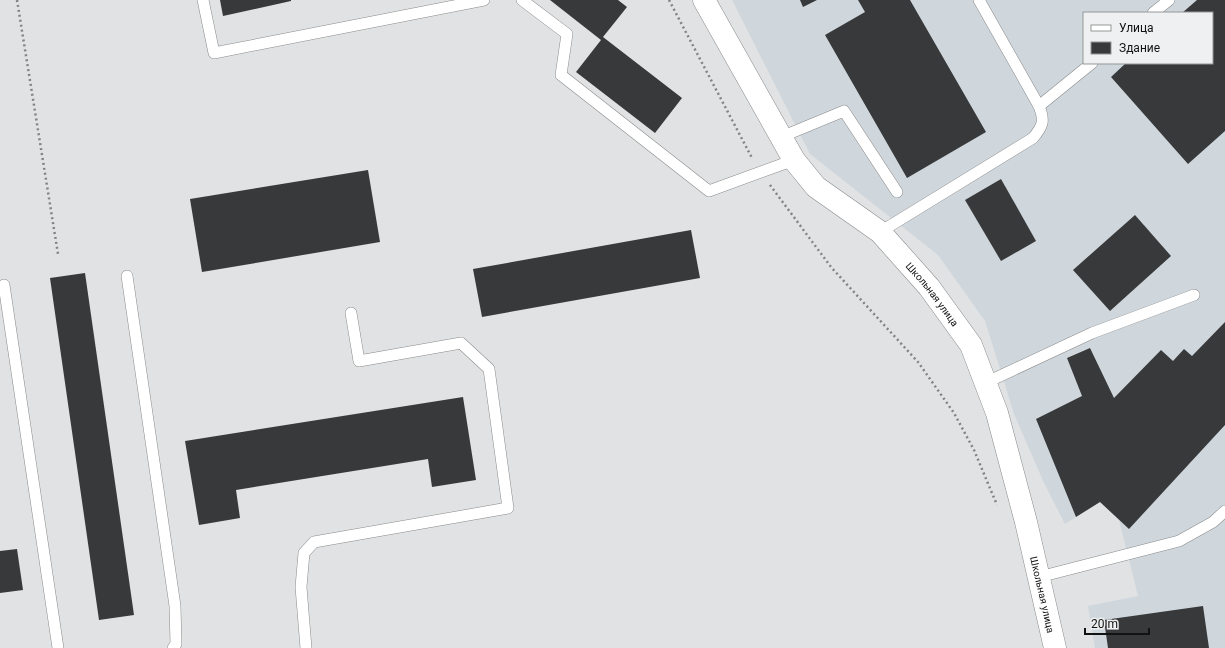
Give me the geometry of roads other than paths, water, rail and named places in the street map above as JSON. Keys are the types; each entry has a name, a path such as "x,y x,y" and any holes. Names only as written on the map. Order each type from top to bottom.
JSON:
{"street":[{"name":"Школьная улица","path":"704,0 794,160 816,187 880,232 929,287 971,345 999,420 1026,522 1055,648"}],"lane":[{"path":"203,0 214,53 484,0"},
{"path":"522,0 567,34 561,75 709,191 794,160"},
{"path":"880,232 1032,138 1041,128 1042,115 1038,106 979,0"},
{"path":"1154,12 1169,0"},
{"path":"1038,106 1091,64"},
{"path":"781,137 844,111 897,192"},
{"path":"127,276 175,606 176,644 173,648"},
{"path":"4,285 58,648"},
{"path":"985,383 1092,333 1194,295"},
{"path":"306,648 301,587 304,553 314,542 508,508 489,369 461,343 359,361 351,313"},
{"path":"1039,577 1179,541 1214,522 1225,511"}]}
